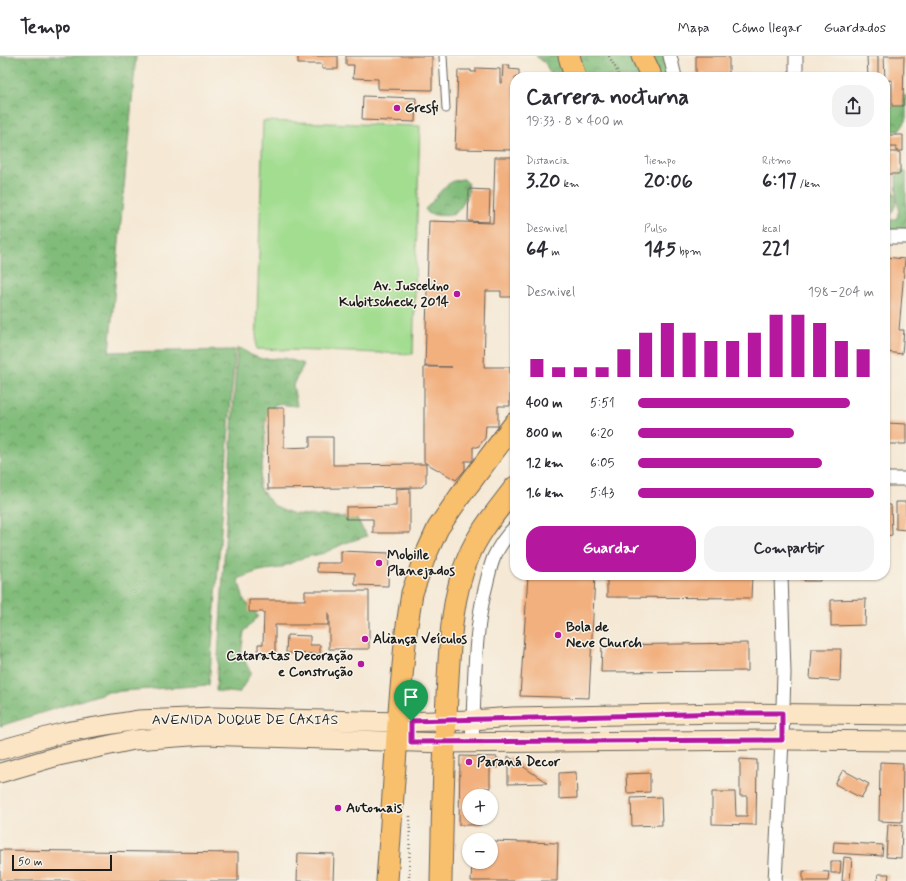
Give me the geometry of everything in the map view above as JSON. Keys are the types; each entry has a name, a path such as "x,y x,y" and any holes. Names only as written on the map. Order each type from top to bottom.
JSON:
{"main road":[{"path":"569,56 574,72"},
{"path":"642,56 648,72"},
{"path":"387,881 396,742 406,632 412,593 424,559 438,528 510,430"},
{"path":"441,881 444,743 455,602 468,559 481,532 510,494"},
{"name":"AVENIDA DUQUE DE CAXIAS","path":"0,750 66,732 138,720 214,717 398,722 521,717 718,713 906,715"},
{"name":"AVENIDA DUQUE DE CAXIAS","path":"0,773 58,756 134,740 205,736 444,743 782,740 906,741"}],"street":[{"path":"670,56 674,72"},
{"path":"796,56 796,72"},
{"path":"890,237 906,237"},
{"path":"890,479 906,479"},
{"path":"472,743 479,622 483,596 494,558 510,532"},
{"path":"776,881 784,673 781,580"}],"lane":[{"path":"443,56 446,109"}],"path":[{"path":"609,56 618,72"},
{"path":"409,881 410,812"}],"green space":[{"path":"0,56 136,56 109,352 235,350 209,685 107,692 0,726"},
{"path":"536,56 636,56 645,72 549,72 546,64"},
{"path":"644,56 667,56 671,72 650,72"},
{"path":"903,95 906,96 906,121 899,131 890,130 890,107 895,106"},
{"path":"263,121 420,126 413,354 256,349"},
{"path":"899,171 906,172 906,232 890,235 890,220 897,218 899,209 897,202 896,176"},
{"path":"464,179 469,187 465,200 457,212 442,216 429,214 425,209 446,186 451,182"},
{"path":"890,188 894,193 896,201 890,215"},
{"path":"237,348 262,359 284,358 304,364 293,385 297,406 275,404 265,423 265,445 259,487 273,505 294,514 356,518 367,536 345,543 324,553 302,558 280,568 259,571 238,579 244,600 258,616 244,632 241,654 251,673 239,693 216,691"}],"building":[{"path":"298,56 338,56 338,69 322,69 322,64 298,64"},
{"name":"Gresfi","path":"346,56 432,56 432,90 378,89 378,79 353,78 354,65 346,65"},
{"path":"696,56 729,56 729,72 696,72"},
{"path":"867,56 878,56 878,72 868,72"},
{"path":"884,56 904,56 903,106 892,106 892,80 890,80 890,72 885,72"},
{"path":"503,65 510,65 509,69 519,70 519,72 510,72 510,150 455,149 458,70 471,70 471,72 476,72 476,68 500,69 500,83 502,83"},
{"path":"363,96 416,98 415,122 362,120"},
{"path":"890,135 903,135 903,151 896,151 896,147 890,147"},
{"path":"890,152 900,152 900,174 890,174"},
{"path":"495,157 510,157 510,297 501,297 501,291 486,291 484,367 510,367 510,406 498,406 498,426 486,426 485,438 478,447 473,447 473,461 465,461 465,470 456,480 424,462 424,367 452,367 425,366 429,221 493,223"},
{"path":"469,189 490,190 489,222 468,221"},
{"path":"890,258 905,259 899,330 904,330 902,354 890,352"},
{"path":"267,408 284,408 284,448 310,447 310,437 333,437 333,465 426,464 426,482 422,487 268,489"},
{"path":"890,423 906,424 906,444 890,444"},
{"path":"410,488 410,533 373,533 373,519 346,519 346,507 396,506 396,489"},
{"path":"896,502 906,502 906,530 896,529"},
{"path":"890,505 891,505 892,535 890,535"},
{"path":"341,551 389,553 388,586 355,585 355,573 317,572 317,563 341,563"},
{"name":"Bola de Neve Church","path":"528,580 595,580 589,698 520,696"},
{"path":"607,580 752,580 751,598 607,597"},
{"path":"804,580 820,580 820,581"},
{"path":"305,591 369,591 369,649 329,649 328,613 328,625 275,625 275,655 258,655 258,644 263,644 264,612 249,612 249,600 305,600"},
{"path":"866,599 865,625 831,626 831,600"},
{"path":"287,635 310,636 310,645 320,645 320,654 286,653"},
{"path":"748,643 748,671 601,672 602,645"},
{"path":"812,649 841,649 840,681 810,679"},
{"path":"460,756 497,757 497,768 490,767 490,788 462,789 462,825 459,825"},
{"path":"508,756 547,783 508,784"},
{"path":"740,759 757,760 756,825 712,824 712,792 735,792 736,816 747,816 747,796 740,796"},
{"path":"880,762 903,763 902,822 879,821"},
{"path":"843,770 869,784 861,798 835,784"},
{"path":"576,772 577,798 559,799 559,773"},
{"path":"650,773 650,792 627,793 626,774"},
{"path":"661,797 662,825 632,826 631,798"},
{"path":"888,824 902,825 901,858 886,857"},
{"path":"498,841 558,843 557,881 471,881 472,869 498,869"},
{"path":"834,842 883,845 882,856 833,853"},
{"path":"0,850 238,853 238,881 0,881"},
{"path":"298,853 334,854 333,881 297,881"},
{"path":"844,857 852,858 850,881 842,881"},
{"path":"831,861 841,861 840,873 831,873"},
{"path":"803,871 829,872 828,881 803,881"},
{"path":"878,874 889,874 888,881 877,881"}],"place":[{"name":"Gresfi","path":"397,108"},
{"name":"Av. Juscelino Kubitscheck, 2014","path":"457,294"},
{"name":"Mobille Planejados","path":"379,563"},
{"name":"Bola de Neve Church","path":"558,635"},
{"name":"Aliança Veículos","path":"365,639"},
{"name":"Cataratas Decoração e Construção","path":"361,664"},
{"name":"Paraná Decor","path":"469,762"},
{"name":"Automais","path":"338,808"}],"route":[{"path":"782,713 782,740 411,742 411,721 473,720 514,717 782,713"}]}
